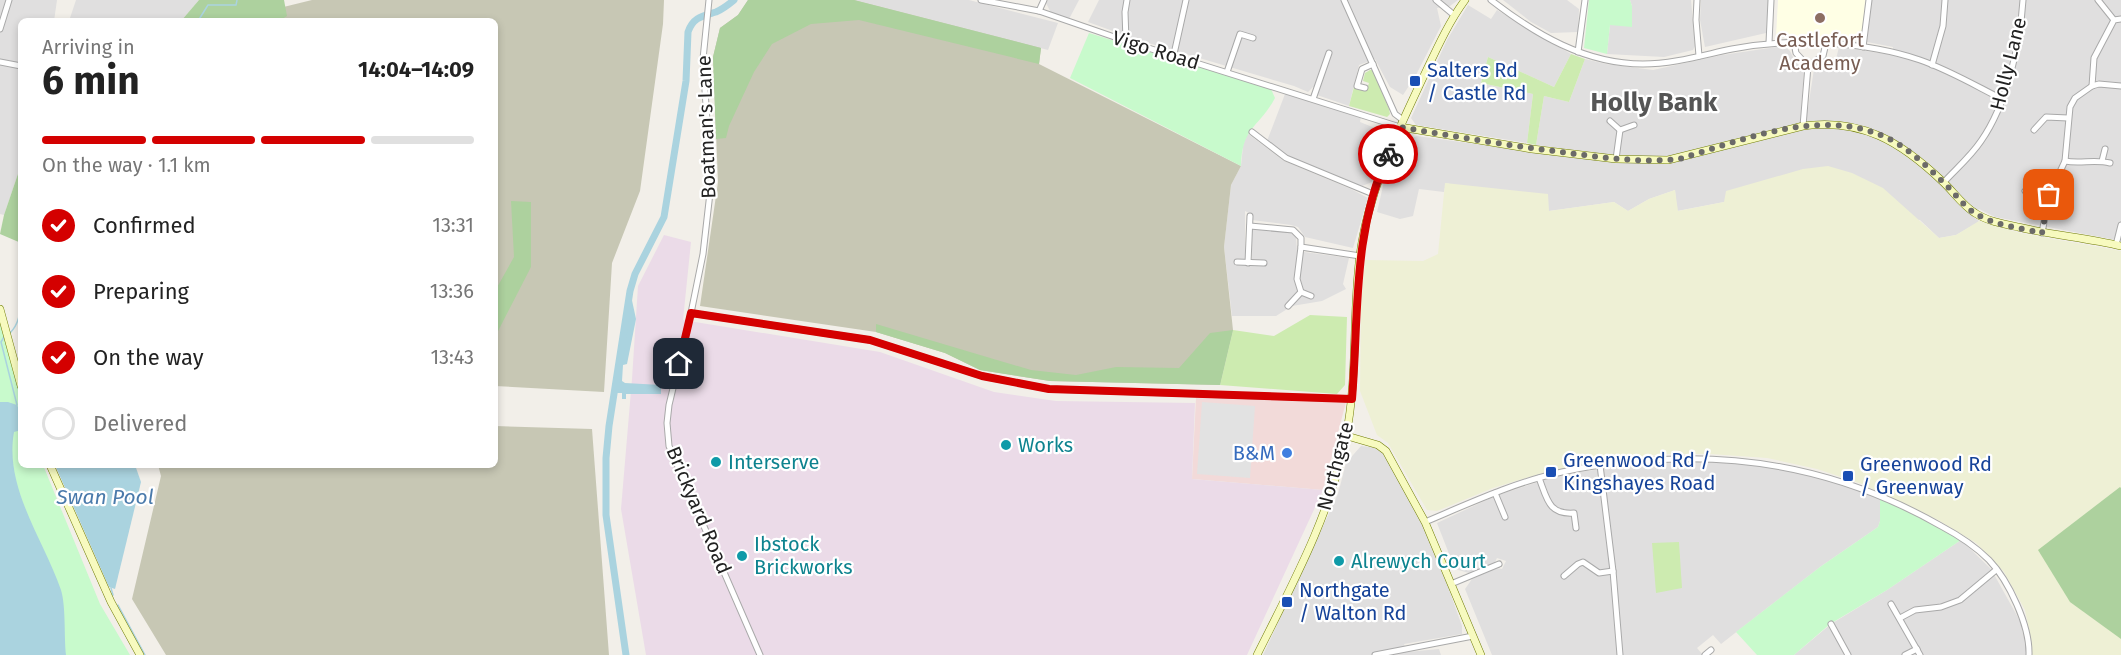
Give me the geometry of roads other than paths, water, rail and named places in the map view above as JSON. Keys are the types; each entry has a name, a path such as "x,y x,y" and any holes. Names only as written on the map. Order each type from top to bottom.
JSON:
{"street":[{"path":"0,29 9,0"},
{"name":"Vigo Road","path":"981,0 1039,11 1126,41 1174,54 1313,99 1402,123"},
{"path":"1039,11 1044,0"},
{"path":"1126,41 1125,12 1128,0"},
{"path":"1174,54 1186,0"},
{"path":"1344,0 1395,114 1402,123 1532,148 1616,159 1679,159 1762,135 1803,126 1818,124 1855,127 1902,147 1944,182 1974,212 1998,222 2042,233 2118,245 2121,225"},
{"path":"1436,0 1455,15"},
{"name":"Northgate","path":"1257,655 1316,534 1347,436 1356,350 1360,256 1373,194 1402,123 1455,15 1465,0"},
{"path":"1491,0 1538,33 1578,52 1609,60 1643,64 1659,63 1769,43 1826,43 1863,47 1905,56 1932,65 2002,99"},
{"path":"1578,52 1585,0"},
{"path":"1697,0 1699,56"},
{"path":"1769,43 1771,0"},
{"path":"1863,47 1869,0"},
{"path":"1932,65 1942,26 1945,0"},
{"name":"Holly Lane","path":"1944,182 1980,142 1994,120 2019,38 2023,0"},
{"path":"2092,86 2094,58 2118,20 2097,0"},
{"name":"Boatman's Lane","path":"703,254 711,184 704,80 704,35 709,1"},
{"path":"1227,72 1240,34 1253,38"},
{"path":"1794,43 1796,53 1808,66 1803,126"},
{"path":"1808,66 1823,56 1826,43"},
{"path":"1313,99 1329,53"},
{"path":"0,62 18,65"},
{"path":"1365,88 1357,86 1362,69 1373,64"},
{"path":"2042,233 2049,195 2065,161 2068,118 2073,102 2092,86 2099,84 2121,86"},
{"path":"2046,130 2036,128 2046,117 2068,118"},
{"path":"1610,121 1620,130"},
{"path":"1620,130 1634,125"},
{"path":"1616,159 1620,130"},
{"path":"1252,132 1286,158 1373,194"},
{"path":"1262,140 1265,134"},
{"path":"2102,161 2105,149"},
{"path":"2065,161 2110,163"},
{"path":"2028,186 2049,195"},
{"path":"1248,263 1250,216"},
{"path":"1250,226 1293,230 1301,238 1297,279 1301,292"},
{"path":"1301,247 1360,256"},
{"name":"Brickyard Road","path":"703,254 669,405 667,423 669,446 760,655"},
{"path":"1237,262 1264,263"},
{"path":"1301,292 1311,296"},
{"path":"1288,306 1301,292"},
{"path":"0,309 18,374"},
{"path":"691,313 870,340 982,376 1049,389 1352,399"},
{"path":"1347,436 1378,445 1386,452 1425,522 1481,655"},
{"path":"1425,522 1495,492 1562,472 1600,465 1665,458 1707,458 1781,465 1813,473 1878,495 1928,518 1961,537 1989,560 2010,592 2022,618 2029,644 2029,655"},
{"path":"1600,465 1613,571 1620,655"},
{"path":"51,468 111,602 140,655"},
{"path":"1539,478 1551,507 1562,514 1574,513 1576,528"},
{"path":"1495,492 1505,518"},
{"path":"1564,576 1583,562 1599,573 1613,571"},
{"path":"1451,584 1499,564"},
{"path":"1900,618 1915,610 1941,607 1960,600 1996,570"},
{"path":"1891,604 1918,652 1905,655"},
{"path":"1831,624 1834,638 1848,655"},
{"path":"1375,655 1473,636"},
{"path":"1705,655 1711,650"}],"water":[{"path":"630,291 636,319 627,364 623,365 622,381 661,385 661,394 626,394 626,399 622,399 622,393 614,393"},
{"path":"0,402 8,402 18,407 18,431 14,432 12,453 20,493 61,590 64,604 66,655 0,655"},
{"name":"Swan Pool","path":"56,468 136,468 141,482 115,589 109,587"}],"waterway":[{"path":"200,18 208,5 236,5 237,0"},
{"path":"626,655 606,515 606,458 630,291 635,274 664,217 686,81 688,32 696,20 719,11 734,0"},
{"path":"10,333 18,318"},
{"path":"4,337 1,342 17,405"},
{"path":"111,588 113,595"},
{"path":"118,605 145,655"}],"place":[{"name":"Castlefort Academy","path":"1820,18"},
{"name":"Salters Rd / Castle Rd","path":"1415,81"},
{"name":"Works","path":"1006,445"},
{"name":"B&M","path":"1287,453"},
{"name":"Interserve","path":"716,462"},
{"name":"Greenwood Rd / Kingshayes Road","path":"1551,472"},
{"name":"Greenwood Rd / Greenway","path":"1848,476"},
{"name":"Ibstock Brickworks","path":"742,556"},
{"name":"Alrewych Court","path":"1339,561"},
{"name":"Northgate / Walton Rd","path":"1287,602"}],"district":[{"name":"Holly Bank","path":"1654,102"}]}
